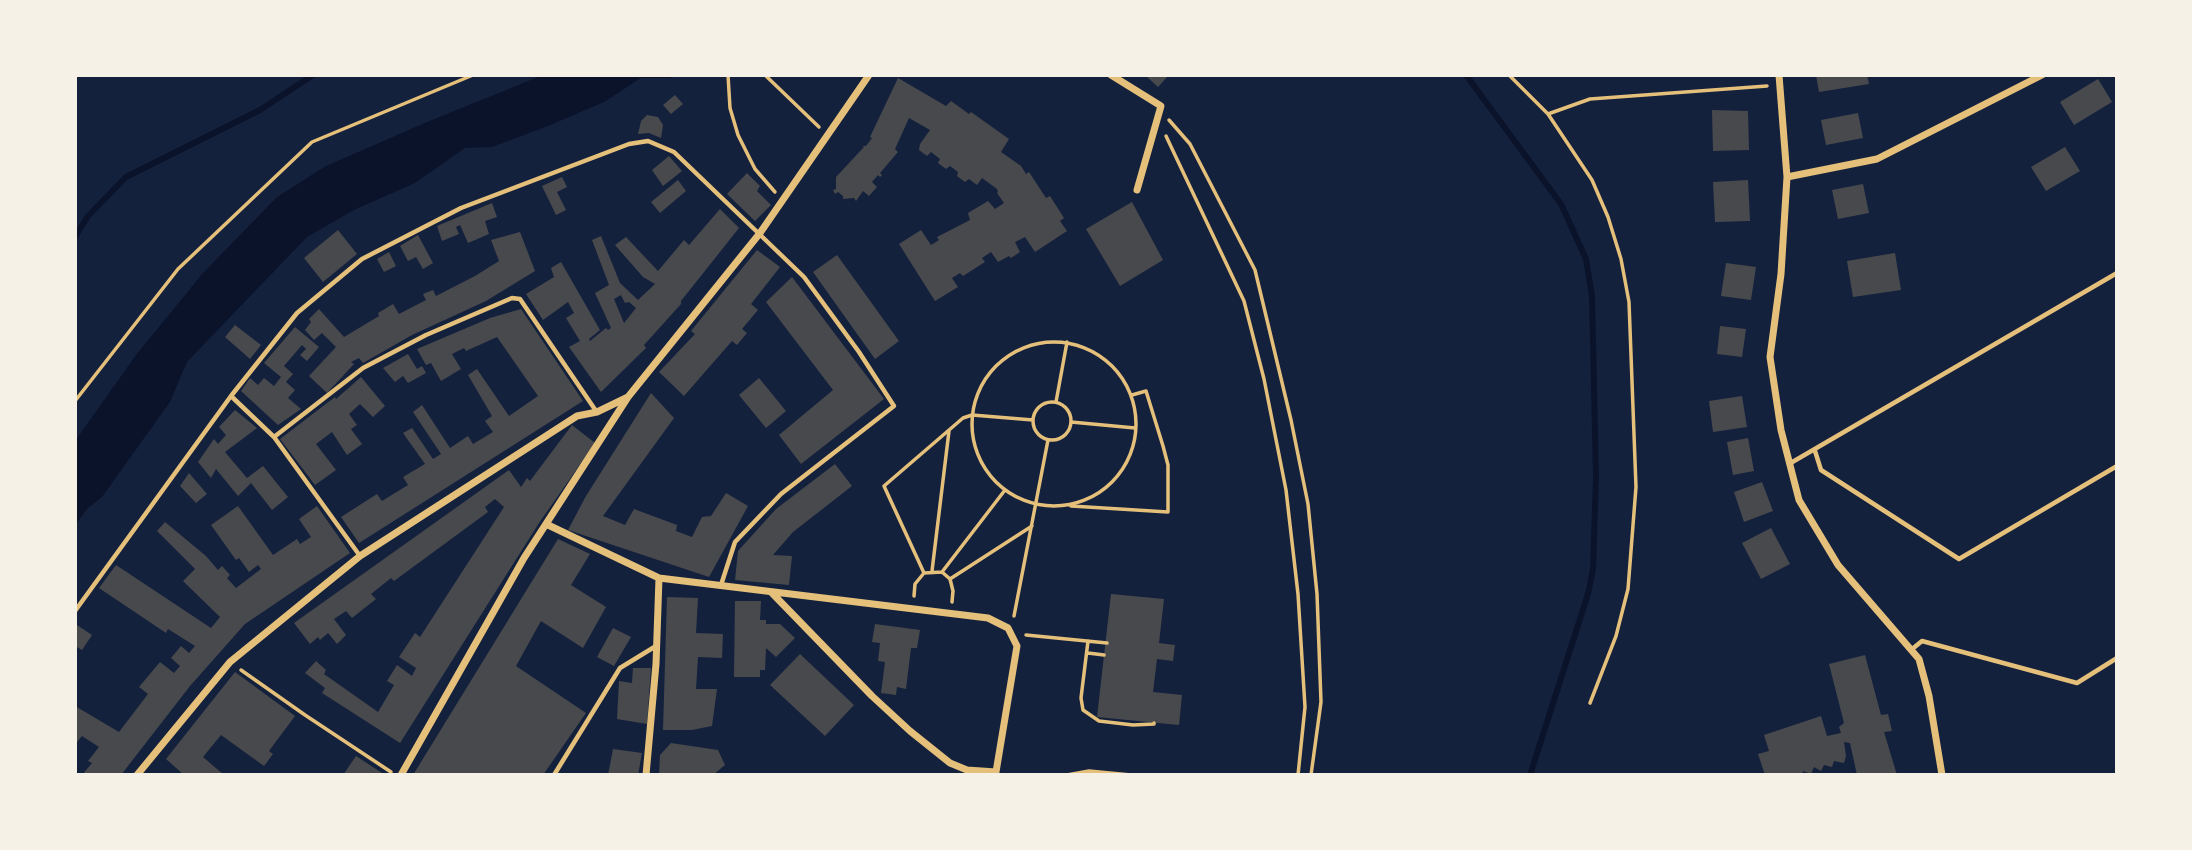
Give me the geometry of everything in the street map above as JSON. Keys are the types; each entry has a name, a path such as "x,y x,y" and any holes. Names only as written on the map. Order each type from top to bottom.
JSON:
{"street":[{"path":"401,775 524,558 628,397 760,233 869,75"},
{"path":"1111,75 1161,106 1137,190"},
{"path":"1779,75 1787,177 1781,274 1770,357 1780,429 1799,500 1838,565 1920,659 1942,775"},
{"path":"1787,177 1877,159 2042,75"},
{"path":"137,775 230,662 360,556 577,416 597,412 628,397"},
{"path":"547,524 659,578 988,618 1009,628 1017,646 996,772 971,773 950,762 910,731 872,696 772,593"},
{"path":"646,775 659,578"}],"lane":[{"path":"75,611 231,396 297,313 362,259 461,208 628,144 648,141 674,152 804,277 859,352 894,406 781,494 735,542 721,585"},
{"path":"1790,464 2117,272"},
{"path":"274,437 363,368 426,335 512,298 520,299 524,304 597,412"},
{"path":"231,396 274,437 360,556"},
{"path":"1815,451 1821,470 1959,559 2117,466"},
{"path":"1911,650 1922,641 2077,683 2117,658"},
{"path":"554,775 620,668 656,646"}],"path":[{"path":"75,401 178,268 313,142 473,75"},
{"path":"728,75 730,108 738,135 755,169 778,195"},
{"path":"765,75 828,135"},
{"path":"1509,75 1548,114 1592,180 1608,217 1621,259 1629,302 1636,487 1628,589 1616,636 1590,703"},
{"path":"1548,114 1590,99 1779,85"},
{"path":"1161,106 1190,144 1255,270 1291,420 1308,504 1317,593 1321,702 1311,775"},
{"path":"1164,132 1244,301 1264,379 1286,490 1298,594 1305,707 1298,775"},
{"path":"1065,505 1087,499 1114,480 1132,450 1136,428 1132,395 1119,373 1091,350 1067,342 1043,342 1009,355 984,381 972,415 973,439 981,462 1004,490 1037,504 1168,512 1168,465 1163,446 1146,391 1132,395"},
{"path":"1056,402 1067,342"},
{"path":"1056,402 1067,409 1071,422 1064,436 1048,440 1037,432 1033,420 1041,406 1056,402"},
{"path":"924,573 884,486 963,418 972,415 1033,420"},
{"path":"1071,422 1136,428"},
{"path":"932,571 949,429"},
{"path":"1009,628 1016,611 1048,440"},
{"path":"942,572 1004,490"},
{"path":"950,579 1032,526"},
{"path":"913,609 915,584 924,573 942,572 950,579 953,591 951,613"},
{"path":"1033,635 1107,643"},
{"path":"1088,641 1081,704 1087,714 1099,721 1133,725 1154,723"},
{"path":"1088,653 1104,655"},
{"path":"230,662 396,775"},
{"path":"1067,775 1088,771 1131,775"}],"water":[{"path":"543,75 671,75 671,78 641,78 604,102 548,126 492,147 465,148 415,183 354,210 307,237 187,362 170,402 102,497 88,508 75,525 75,441 136,355 203,273 277,197 326,166"}],"building":[{"path":"1169,75 1158,87 1147,77"},
{"path":"1816,75 1867,75 1869,84 1819,92"},
{"path":"898,78 946,106 951,101 1009,139 1001,152 1021,166 1026,174 1029,172 1046,198 1050,196 1064,218 1060,221 1067,231 1035,252 1025,237 1015,242 1020,252 1011,258 1009,256 998,262 991,252 982,258 985,262 963,276 960,273 952,278 958,287 935,301 899,244 921,230 931,245 939,240 937,237 970,220 968,213 988,201 995,209 1004,203 997,189 982,178 977,185 969,179 965,182 950,166 946,169 938,163 940,159 931,152 927,156 919,150 930,130 909,118 895,149 898,152 880,173 882,175 878,175 872,182 877,187 869,196 863,191 856,201 854,198 843,199 838,192 835,194 833,190 836,189 836,177 872,138 870,137"},
{"path":"2098,79 2112,102 2074,125 2060,102"},
{"path":"675,95 683,104 671,114 663,105"},
{"path":"1712,110 1748,111 1749,150 1713,151"},
{"path":"1858,113 1863,138 1826,145 1821,120"},
{"path":"647,115 658,117 663,125 661,138 649,133 638,134 641,121"},
{"path":"2065,147 2080,171 2046,191 2031,167"},
{"path":"669,156 682,171 663,186 652,170"},
{"path":"747,173 760,186 757,191 771,205 755,221 727,194"},
{"path":"562,177 567,187 557,192 566,210 556,215 542,186"},
{"path":"678,180 686,191 660,213 651,202"},
{"path":"1748,180 1750,221 1715,222 1713,182"},
{"path":"1863,184 1869,213 1838,219 1832,190"},
{"path":"1132,202 1163,260 1120,286 1086,229"},
{"path":"492,203 497,217 485,221 489,234 468,243 460,225 456,227 459,234 442,241 437,226"},
{"path":"720,209 739,228 681,304 644,345 646,348 601,392 569,347 580,341 566,318 574,313 568,302 543,320 526,294 554,277 551,268 561,262 600,330 590,341 606,328 611,328 595,293 609,285 592,240 601,236 620,283 638,300 655,284 643,277 615,245 626,237 658,271 684,240 689,245","holes":["621,295 625,303 629,302 636,308 624,323 614,299"]},
{"path":"338,230 357,254 323,282 304,258"},
{"path":"520,232 535,271 486,301 412,335 363,363 359,358 351,362 354,364 327,393 309,376 336,347 322,333 314,340 305,330 311,322 309,319 319,309 344,337 379,316 378,313 393,304 399,314 426,300 423,294 433,290 436,296 475,276 499,261 491,240"},
{"path":"418,235 433,263 423,269 416,257 408,261 400,246"},
{"path":"757,250 780,267 751,304 758,310 742,329 747,333 737,345 732,341 684,396 659,372 695,334 691,331"},
{"path":"389,252 396,266 384,272 377,259"},
{"path":"1895,253 1901,290 1853,297 1847,261"},
{"path":"837,255 899,341 875,359 813,272"},
{"path":"1726,263 1756,267 1751,300 1721,296"},
{"path":"792,277 884,399 801,464 779,435 833,390 766,302"},
{"path":"521,309 583,401 359,543 341,517 377,494 382,501 408,485 403,477 425,464 403,433 412,428 433,459 441,454 413,412 422,405 450,448 468,436 473,444 493,432 485,421 492,416 468,375 477,369 509,416 538,396 497,337 466,351 464,348 452,354 461,369 441,381 431,363 426,365 417,349 490,318"},
{"path":"235,325 261,345 250,359 225,337"},
{"path":"1720,326 1746,329 1742,357 1717,354"},
{"path":"295,327 319,347 307,361 300,355 306,349 302,345 284,366 293,374 286,382 295,390 288,398 301,409 278,425 241,391 250,378 258,385 264,378 274,386 281,377 264,363"},
{"path":"408,354 417,369 422,366 426,373 408,383 403,376 395,382 383,368"},
{"path":"361,377 385,406 373,417 360,404 349,414 357,425 351,429 362,444 347,455 332,432 316,444 336,470 315,485 280,439 335,397 336,399"},
{"path":"759,378 786,411 766,428 739,395"},
{"path":"651,393 674,418 603,516 625,525 634,509 677,525 676,531 692,537 702,517 711,516 726,493 748,506 709,577 568,530 586,496"},
{"path":"1742,396 1747,427 1713,432 1709,401"},
{"path":"235,410 257,428 225,452 247,478 263,466 288,497 272,510 251,483 238,496 216,469 211,478 198,462 214,439 218,444 226,435 219,427"},
{"path":"572,425 595,443 539,523 400,743 322,693 325,688 305,673 316,661 326,670 324,674 378,712 394,685 387,681 397,665 412,676 416,668 399,657 415,633 420,637 504,507 495,499 485,507 488,512 394,581 391,578 371,594 376,599 352,618 346,611 334,619 346,635 337,644 328,633 310,644 294,623 509,470 521,487 527,478 530,481"},
{"path":"1748,438 1754,471 1733,475 1727,442"},
{"path":"835,464 852,486 793,532 773,555 792,556 789,585 735,580 738,551 776,509"},
{"path":"189,473 207,494 196,503 180,486"},
{"path":"1762,482 1773,511 1744,522 1734,492"},
{"path":"238,506 273,555 297,539 300,544 311,537 299,519 317,506 350,553 245,624 190,686 121,775 82,775 92,763 88,761 99,747 82,736 77,742 75,740 75,706 119,732 148,694 139,687 160,662 174,673 180,666 171,658 181,646 189,653 195,646 168,629 166,633 99,588 116,565 211,628 220,617 183,581 195,569 157,531 165,522 206,556 218,570 222,566 230,575 227,578 236,588 261,569 258,565 249,572 239,558 236,560 211,525"},
{"path":"1771,528 1790,564 1761,579 1742,543"},
{"path":"558,539 590,554 571,585 606,607 583,648 541,621 516,666 586,713 543,775 413,775"},
{"path":"1111,594 1164,599 1159,643 1175,645 1173,661 1157,659 1153,692 1182,695 1179,725 1097,717"},
{"path":"667,597 698,598 696,633 723,634 722,658 698,657 696,689 717,689 712,726 692,730 663,730"},
{"path":"735,601 761,601 760,620 766,620 766,624 780,624 795,638 776,657 766,648 765,670 760,670 760,677 734,677"},
{"path":"875,624 920,630 917,648 911,648 906,689 897,687 896,695 881,693 885,662 878,661 880,643 872,642"},
{"path":"77,625 92,635 82,650 75,646"},
{"path":"613,628 631,637 614,666 597,657"},
{"path":"800,654 854,705 825,736 770,685"},
{"path":"1865,655 1881,715 1888,714 1892,731 1884,732 1897,775 1857,775 1850,743 1844,742 1844,763 1834,761 1832,767 1824,765 1821,771 1814,767 1811,774 1803,771 1802,775 1765,775 1758,754 1769,751 1764,735 1821,716 1827,736 1841,733 1839,727 1844,723 1829,664"},
{"path":"633,668 651,668 647,724 617,719 619,681 632,683"},
{"path":"235,672 295,716 269,751 273,754 264,766 221,735 203,757 224,775 184,775 166,759"},
{"path":"671,743 718,750 725,765 713,775 659,775 660,755"},
{"path":"613,749 642,753 638,775 608,775"},
{"path":"356,756 385,775 343,775"}],"waterway":[{"path":"75,237 88,216 126,177 260,110 313,75"},
{"path":"1466,75 1561,204 1586,259 1592,296 1596,477 1593,569 1588,594 1530,775"}]}
